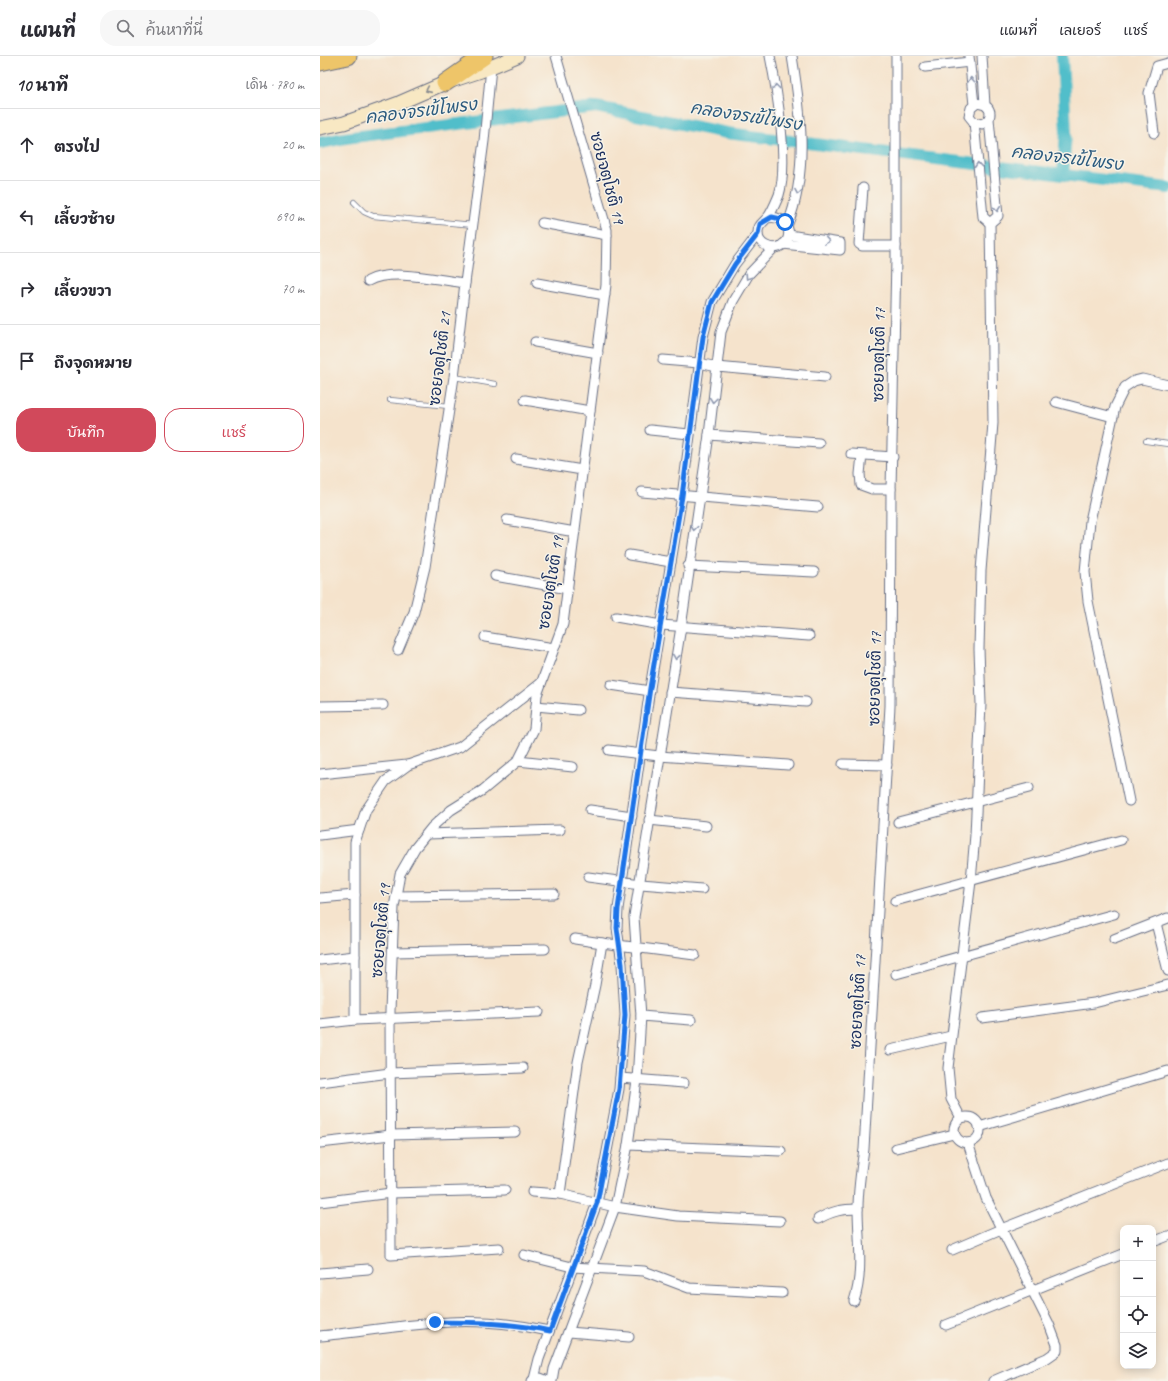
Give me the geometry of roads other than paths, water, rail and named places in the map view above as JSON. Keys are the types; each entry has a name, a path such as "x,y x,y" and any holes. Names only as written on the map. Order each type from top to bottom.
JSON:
{"highway":[{"path":"320,62 348,56"},
{"path":"444,83 488,62"}],"street":[{"path":"488,62 517,56"},
{"name":"ซอยจตุโชติ 19","path":"499,1248 391,1255 390,1017 393,952 396,896 400,874 415,848 451,810 483,790 518,761 534,729 537,694 563,624 605,295 607,235 597,192 556,56"},
{"path":"533,1380 539,1359 597,1203 620,1078 625,1015 618,916 650,691 682,496 703,337 712,302 735,264 758,234 760,224 767,218 779,195 782,153 779,118 770,56"},
{"path":"783,244 795,208 802,163 799,116 792,56"},
{"name":"ซอยจตุโชติ 17","path":"854,1302 860,1264 858,1209 864,1149 890,706 891,489 893,457 896,246 896,56"},
{"path":"982,56 985,105"},
{"path":"925,67 969,59 974,105"},
{"name":"ซอยจตุโชติ 21","path":"398,650 414,612 425,567 454,377 465,283 474,226 488,103 488,62"},
{"path":"1154,133 1150,89 1156,66 1168,63"},
{"path":"320,128 350,121 399,103 444,83"},
{"path":"961,1118 951,1099 948,1085 951,1036 972,881 981,704 979,650 981,571 993,423 990,223 983,217 974,122 969,112 974,105 982,103 990,111 990,134 998,216 990,223"},
{"path":"974,122 982,124 989,119"},
{"path":"863,188 859,244 862,246 896,246"},
{"path":"552,1381 554,1369 569,1332 590,1270 614,1207 628,1144 637,1080 641,1016 634,917 641,884 649,820 680,627 698,497 709,435 721,332 733,301 749,274 774,248 783,244 840,250 840,243 788,231 781,219 772,217 767,218"},
{"path":"542,222 607,235"},
{"path":"758,234 765,246 774,248"},
{"path":"368,281 376,276 391,274 465,283"},
{"path":"537,283 605,295"},
{"path":"535,342 598,353"},
{"path":"662,360 699,363 717,367 825,377"},
{"path":"1129,801 1088,601 1085,572 1090,521 1115,407 1125,387 1142,379 1168,385"},
{"path":"525,400 590,410"},
{"path":"1056,402 1113,417"},
{"path":"650,430 690,434"},
{"path":"709,435 819,443"},
{"path":"851,454 893,457"},
{"path":"862,455 860,474 861,485 872,489 891,489"},
{"path":"516,459 582,470"},
{"path":"642,492 818,507"},
{"path":"507,520 575,532"},
{"path":"629,555 671,562"},
{"path":"688,566 814,572"},
{"path":"495,576 568,589"},
{"path":"616,617 680,627 809,636"},
{"path":"485,637 554,648"},
{"path":"320,774 408,765 460,747 541,682"},
{"path":"611,685 650,691"},
{"path":"670,692 806,702"},
{"path":"320,706 383,705"},
{"path":"536,706 578,710"},
{"path":"609,750 659,756 788,765"},
{"path":"518,761 573,767"},
{"path":"843,764 887,765"},
{"path":"355,1020 355,842 366,810 386,780 408,765"},
{"path":"898,822 976,803 1028,788"},
{"path":"590,810 632,816"},
{"path":"649,820 706,826"},
{"path":"320,835 359,830"},
{"path":"427,834 560,830"},
{"path":"895,900 972,881 1121,840"},
{"path":"588,877 641,884 702,889"},
{"path":"396,896 554,894"},
{"path":"320,898 355,895"},
{"path":"896,974 1114,914"},
{"path":"1114,939 1168,918"},
{"path":"1156,923 1168,971"},
{"path":"575,939 637,949 695,955"},
{"path":"560,1194 578,1062 595,986 602,943"},
{"path":"393,952 545,949"},
{"path":"320,960 355,956"},
{"path":"982,1018 1094,1003 1168,985"},
{"path":"320,1024 390,1017 539,1012"},
{"path":"641,1016 691,1020"},
{"path":"890,1050 951,1036"},
{"path":"320,1082 390,1073 523,1068"},
{"path":"980,1126 1168,1071"},
{"path":"620,1078 684,1083"},
{"path":"970,1117 980,1126 979,1136 972,1142 968,1143 959,1141 954,1134 955,1125 961,1118 970,1117"},
{"path":"320,1143 391,1136 515,1132"},
{"path":"896,1148 954,1134"},
{"path":"968,1143 986,1198 1000,1229 1049,1324 1057,1345 1057,1351 1047,1358 993,1381"},
{"path":"628,1144 781,1151"},
{"path":"952,1250 1000,1229 1168,1163"},
{"path":"320,1202 391,1193 505,1190"},
{"path":"532,1192 560,1194 614,1207 678,1216 780,1221"},
{"path":"818,1219 829,1212 839,1209 858,1209"},
{"path":"1156,1241 1168,1236"},
{"path":"524,1255 572,1268 590,1270 644,1271 689,1288 782,1293"},
{"path":"946,1325 1120,1255"},
{"path":"320,1273 368,1269"},
{"path":"320,1336 435,1322 509,1324 550,1331"},
{"path":"569,1332 629,1337"},
{"path":"533,1380 540,1378 548,1381"}],"lane":[{"path":"354,202 364,212 373,216 474,226"},
{"path":"454,377 495,384"},
{"path":"390,400 449,406"},
{"path":"1146,441 1168,444"}],"waterway":[{"path":"1062,56 1066,132 1063,175"},
{"name":"คลองจรเข้โพรง","path":"320,143 345,138 596,107 727,133 1168,188"}]}
